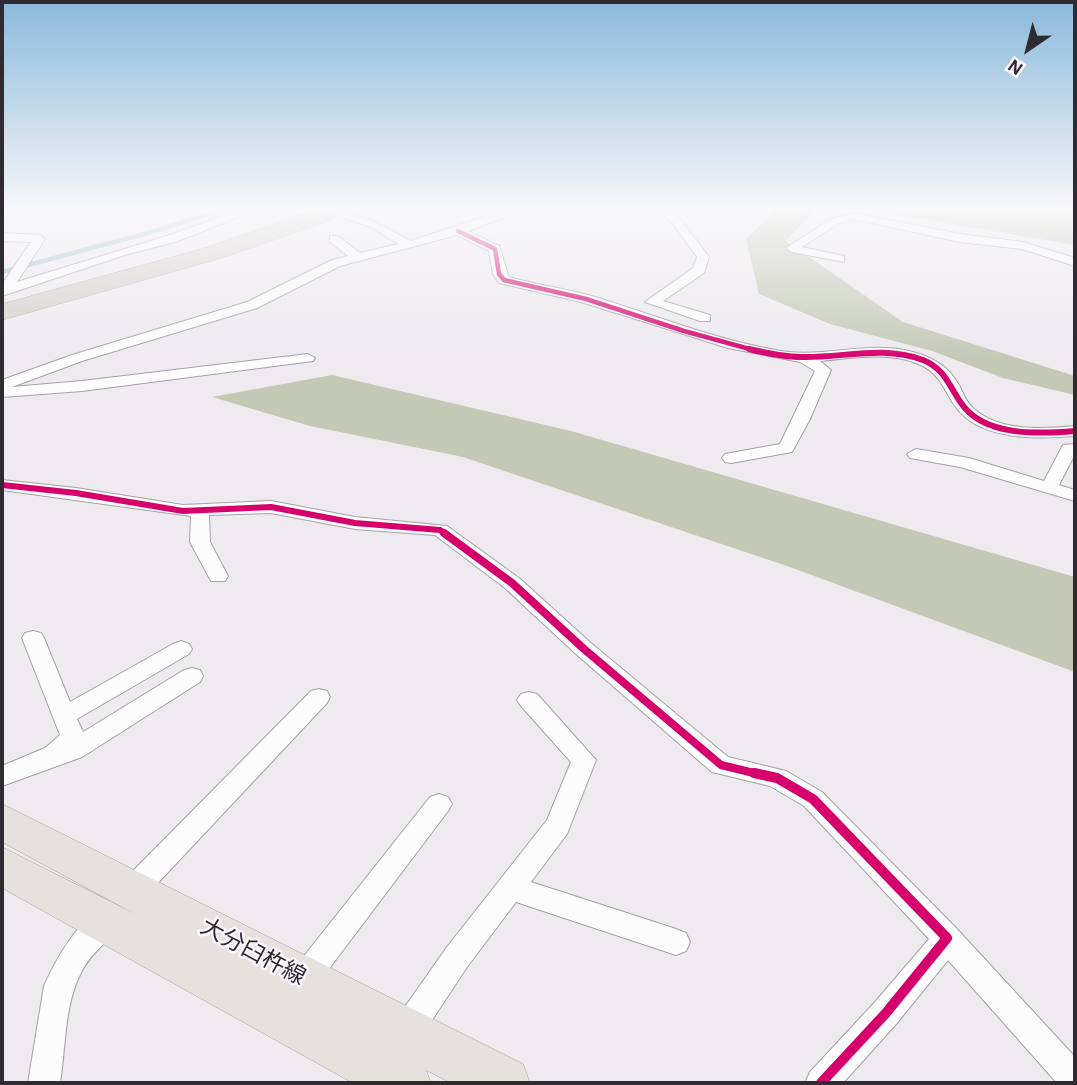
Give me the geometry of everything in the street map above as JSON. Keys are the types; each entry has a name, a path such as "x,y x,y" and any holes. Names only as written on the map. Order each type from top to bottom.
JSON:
{"highway":[{"path":"3,300 136,267 159,259"},
{"path":"3,300 191,259"}],"main road":[{"path":"2,822 119,906 291,997 397,1062 504,1083"},
{"path":"2,866 119,906"}],"street":[{"path":"3,300 27,259"},
{"path":"3,300 105,259"},
{"path":"2,385 77,358 234,312 276,295 336,263 352,259"},
{"path":"497,259 499,274 504,280 568,294 710,341 806,359 864,352 903,353 940,368 949,378 967,411 981,420 1027,432 1075,431"},
{"path":"702,259 698,270 652,302 705,318"},
{"path":"2,392 82,386 308,358"},
{"path":"731,458 786,448 803,419 823,370 806,359"},
{"path":"1050,486 1069,449 1075,449"},
{"path":"916,454 963,462 1050,486 1075,496"},
{"path":"2,485 200,511 271,507 355,523 439,530 512,583 584,649 721,765 778,778 813,799 947,938 1075,1080"},
{"path":"200,511 200,542 218,576"},
{"path":"33,639 72,738 54,755"},
{"path":"64,716 181,649"},
{"path":"2,776 73,750 192,677"},
{"path":"44,1083 58,986 73,958 119,906 319,698"},
{"path":"397,1062 457,957 558,826 584,760 528,700"},
{"path":"291,997 439,804"},
{"path":"510,888 676,942"},
{"path":"821,1083 920,975 947,938"}],"green space":[{"path":"751,259 811,259 903,322 1075,376 1075,395 1003,378 932,351 830,324 759,294"},
{"path":"332,375 571,431 1075,577 1075,672 787,566 463,457 310,426 212,397"}],"waterway":[{"path":"2,272 52,259"}],"cycle path":[{"path":"497,259 499,274 504,280 586,299 709,339 758,351 802,357 873,352 908,355 934,366 947,378 968,412 991,425 1019,431 1075,431"},
{"path":"2,485 76,493 183,511 271,507 355,523 440,530 512,583 584,649 721,765 777,778 813,799 947,938 886,1013 821,1083"}]}
